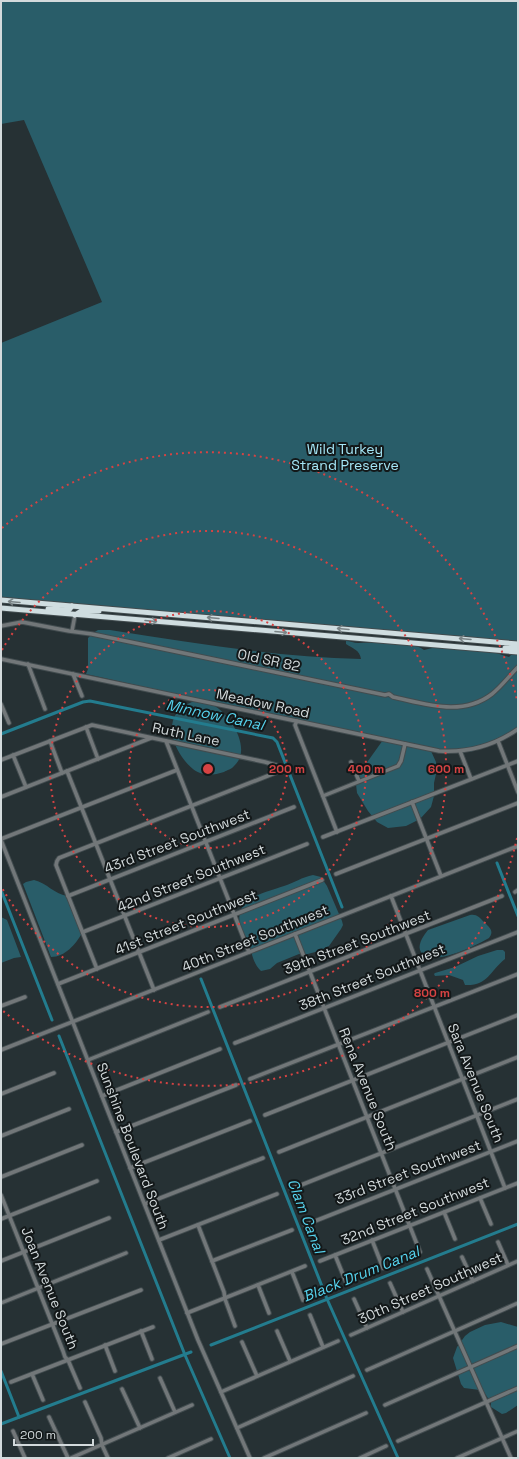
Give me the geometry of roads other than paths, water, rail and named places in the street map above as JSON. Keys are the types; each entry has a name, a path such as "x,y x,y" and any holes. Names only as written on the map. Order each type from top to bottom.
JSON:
{"highway":[{"path":"1,600 518,644"},
{"path":"15,610 24,607 69,610 72,606"},
{"path":"1,608 518,652"},
{"path":"75,615 81,611 98,611 135,615 142,613"},
{"path":"468,648 481,646 518,648"}],"street":[{"path":"72,631 75,615"},
{"name":"Old SR 82","path":"1,626 22,622 92,634 385,695 389,694 393,697 448,708 465,706 485,698 497,689 518,667"},
{"name":"Meadow Road","path":"1,659 439,751 460,751 477,748 498,741 518,729"},
{"path":"28,664 45,709"},
{"path":"73,674 82,696"},
{"path":"1,704 9,723"},
{"path":"297,721 295,725 337,832"},
{"name":"Ruth Lane","path":"86,727 92,725 277,764 279,766 280,769 275,773 191,806"},
{"path":"1,760 86,727 98,759"},
{"path":"1,797 152,738"},
{"path":"50,741 62,773"},
{"path":"166,741 249,952"},
{"path":"498,741 518,792"},
{"path":"323,796 398,766 401,761 405,744"},
{"path":"460,751 471,779"},
{"path":"13,756 26,787"},
{"path":"323,837 518,761"},
{"path":"351,762 359,781"},
{"path":"1,840 177,770"},
{"path":"67,771 154,990"},
{"path":"412,802 441,876"},
{"path":"336,874 518,802"},
{"path":"97,968 56,866 56,861 58,858 191,806"},
{"name":"43rd Street Southwest","path":"68,896 294,807"},
{"name":"Sunshine Boulevard South","path":"1,840 187,1313 250,1458"},
{"name":"42nd Street Southwest","path":"83,932 307,844"},
{"name":"40th Street Southwest","path":"1,1050 518,846"},
{"name":"41st Street Southwest","path":"58,984 322,880"},
{"name":"Sara Avenue South","path":"390,896 505,1188"},
{"name":"39th Street Southwest","path":"220,1007 502,896"},
{"name":"38th Street Southwest","path":"235,1043 518,932"},
{"name":"Rena Avenue South","path":"295,934 420,1252"},
{"path":"250,1079 518,974"},
{"path":"1,1006 25,997"},
{"path":"88,1060 208,1012"},
{"path":"264,1115 518,1015"},
{"path":"102,1096 220,1049"},
{"path":"278,1152 518,1057"},
{"path":"1,1094 54,1073"},
{"path":"116,1132 236,1085"},
{"path":"291,1189 518,1099"},
{"path":"1,1136 69,1109"},
{"path":"130,1168 250,1121"},
{"name":"33rd Street Southwest","path":"305,1224 518,1141"},
{"path":"1,1177 82,1145"},
{"path":"144,1204 263,1158"},
{"path":"1,1219 97,1181"},
{"path":"517,1183 518,1188"},
{"name":"32nd Street Southwest","path":"320,1261 517,1183"},
{"path":"159,1240 277,1194"},
{"name":"Joan Avenue South","path":"1,1195 65,1357 68,1360 80,1388"},
{"path":"480,1198 491,1224"},
{"path":"444,1212 454,1239"},
{"path":"1,1261 109,1218"},
{"path":"198,1225 224,1292 235,1326"},
{"path":"212,1261 292,1230"},
{"path":"372,1240 383,1268"},
{"path":"498,1242 508,1265"},
{"path":"1,1303 126,1254"},
{"path":"335,1255 346,1282"},
{"path":"462,1257 473,1281"},
{"name":"30th Street Southwest","path":"351,1335 518,1261"},
{"path":"187,1313 305,1266"},
{"path":"427,1269 511,1458"},
{"path":"292,1272 303,1300"},
{"path":"390,1283 403,1312"},
{"path":"258,1285 269,1314"},
{"path":"1,1344 141,1290"},
{"path":"354,1299 366,1328"},
{"path":"367,1370 518,1303"},
{"path":"310,1315 324,1347"},
{"path":"11,1382 153,1327"},
{"path":"141,1331 152,1359"},
{"path":"277,1331 290,1361"},
{"path":"221,1392 338,1341"},
{"path":"242,1342 257,1376"},
{"path":"105,1346 115,1371"},
{"path":"385,1405 518,1346"},
{"path":"32,1374 43,1400"},
{"path":"237,1428 353,1376"},
{"path":"160,1378 175,1412"},
{"path":"398,1441 518,1388"},
{"path":"122,1389 140,1428"},
{"path":"85,1402 108,1458"},
{"path":"71,1458 192,1405"},
{"path":"264,1458 366,1413"},
{"path":"49,1417 68,1458"},
{"path":"13,1431 25,1458"},
{"path":"456,1458 518,1431"},
{"path":"168,1458 211,1439"},
{"path":"360,1458 386,1446"}],"waterway":[{"name":"Minnow Canal","path":"1,734 83,702 90,701 273,738 277,742 342,907"},
{"path":"497,863 518,916"},
{"path":"1,890 52,1020"},
{"name":"Clam Canal","path":"201,979 327,1299 398,1458"},
{"path":"59,1036 185,1355 230,1458"},
{"name":"Black Drum Canal","path":"211,1345 518,1224"},
{"name":"Black Drum Canal","path":"1,1424 191,1352"},
{"path":"1,1371 19,1417"}],"park label":[{"name":"Wild Turkey Strand Preserve","path":"345,458"}]}
